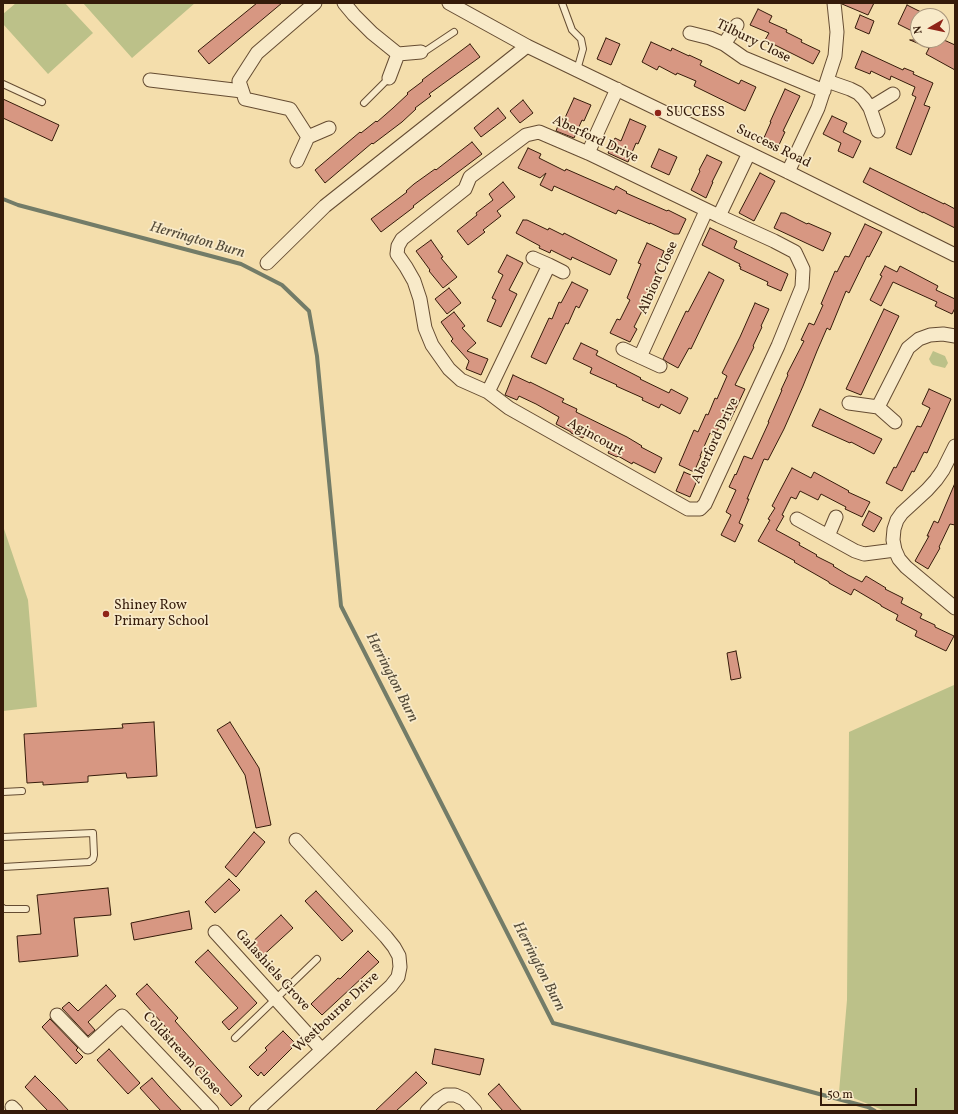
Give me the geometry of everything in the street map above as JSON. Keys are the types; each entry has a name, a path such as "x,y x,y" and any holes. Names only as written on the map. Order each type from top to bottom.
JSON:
{"street":[{"path":"308,136 290,109 245,99 239,81 257,53 315,3"},
{"path":"344,3 354,16 398,54 421,52"},
{"name":"Success Road","path":"449,3 527,46 788,172 955,255"},
{"path":"788,172 818,108 835,56 837,32 834,3"},
{"path":"724,44 737,25"},
{"name":"Tilbury Close","path":"690,33 710,38 724,44 744,58 825,86 850,89 864,99 870,108"},
{"path":"267,264 325,206 527,46"},
{"path":"389,78 398,54"},
{"path":"150,80 242,91"},
{"path":"588,153 618,89"},
{"path":"878,131 870,108 893,94"},
{"path":"297,161 308,136 329,128"},
{"name":"Aberford Drive","path":"398,246 402,239 465,189 470,177 526,135 539,132 588,153 706,211 796,252 803,269 802,287 778,346 706,504 700,509 688,509"},
{"path":"719,216 749,153"},
{"name":"Albion Close","path":"640,357 706,211"},
{"name":"Agincourt","path":"398,246 397,254 414,281 420,299 425,328 432,345 449,369 461,380 488,392 509,408 688,509"},
{"path":"533,258 563,272"},
{"path":"488,392 550,265"},
{"path":"878,407 908,348 919,339 930,335 943,334 955,336"},
{"path":"623,349 660,366"},
{"path":"849,403 878,407 895,422"},
{"path":"955,446 943,470 936,480 902,512 894,529 893,540 899,559 906,567 955,608"},
{"path":"828,536 836,517"},
{"path":"797,519 855,551 864,554 895,550"},
{"name":"Westbourne Drive","path":"256,1111 391,986 398,977 400,967 399,956 386,937 296,840"},
{"name":"Galashiels Grove","path":"215,932 322,1050"},
{"name":"Coldstream Close","path":"57,1015 88,1047 122,1016 212,1111"},
{"path":"427,1111 438,1100 446,1095 455,1095 464,1099 475,1111"}],"lane":[{"path":"562,3 572,30 581,39 583,49 577,70"},
{"path":"421,52 424,52 454,32"},
{"path":"364,103 389,78"},
{"path":"3,84 42,102"},
{"path":"3,792 22,791"},
{"path":"3,837 93,833 94,855 93,860 89,862 3,867"},
{"path":"3,908 26,908"},
{"path":"235,1038 317,959"}],"green space":[{"path":"16,3 65,3 93,33 48,74 3,24 3,14"},
{"path":"83,3 195,3 132,58"},
{"path":"933,351 945,356 948,363 945,368 933,365 931,363 929,359"},
{"path":"3,526 28,600 37,707 3,711"},
{"path":"954,685 955,1111 885,1111 839,1092 847,1000 849,732"}],"building":[{"path":"257,3 282,3 209,64 198,51"},
{"path":"842,3 874,3 868,15"},
{"path":"907,5 913,8 910,8 910,30 898,24"},
{"path":"758,9 772,16 769,22 787,30 786,32 802,40 801,42 820,51 813,64 765,40 769,33 750,25"},
{"path":"860,15 874,21 869,34 855,28"},
{"path":"606,38 620,44 611,65 597,59"},
{"path":"651,42 671,51 672,48 702,61 700,65 739,84 741,80 756,87 745,111 694,86 696,81 677,73 676,75 659,66 657,70 642,62"},
{"path":"950,43 955,45 955,70 926,54 929,48 950,48"},
{"path":"470,44 480,57 429,94 431,96 415,108 416,109 402,122 373,144 372,143 325,183 315,170 360,132 361,133 376,121 377,122 408,94 407,93 423,81 422,80"},
{"path":"862,51 903,70 904,68 914,72 913,74 933,83 924,105 930,107 911,155 896,148 916,97 912,95 915,87 891,76 890,80 871,71 870,74 855,68"},
{"path":"785,89 800,96 783,131 785,132 778,147 763,140"},
{"path":"574,98 591,105 574,138 556,131 561,118 564,120"},
{"path":"3,99 59,125 52,141 3,118"},
{"path":"523,100 533,113 520,123 510,111"},
{"path":"498,108 506,118 481,137 474,128"},
{"path":"832,116 847,123 843,132 861,141 853,158 838,151 841,143 823,134"},
{"path":"630,119 646,126 638,144 636,143 628,162 608,153 615,138 621,141"},
{"path":"472,142 482,154 381,232 371,219 407,192 406,191 414,184 435,169 436,170"},
{"path":"528,148 541,154 539,158 565,171 566,169 614,190 616,186 627,192 626,193 686,219 679,234 674,234 618,210 616,214 554,186 552,191 540,185 546,173 540,178 518,168"},
{"path":"659,149 677,157 669,175 651,167"},
{"path":"707,155 722,162 706,198 691,190"},
{"path":"870,168 955,209 955,228 863,182"},
{"path":"760,173 775,181 754,221 739,213"},
{"path":"503,182 515,197 497,211 501,216 483,230 485,232 468,245 457,231 477,215 476,213 493,200 489,194"},
{"path":"781,213 785,213 807,224 808,223 831,233 823,251 774,228"},
{"path":"523,220 527,220 548,230 549,228 563,235 564,233 617,260 610,275 572,257 571,260 551,250 550,253 539,248 540,246 516,233"},
{"path":"865,224 882,232 869,257 867,256 849,293 846,291 830,330 827,328 784,429 768,460 764,459 747,499 749,499 739,523 743,525 735,542 721,535 731,515 726,512 736,490 729,487 744,456 752,459 769,422 788,375 787,374 804,341 801,340 809,323 814,325 835,271 837,272 845,256 849,257"},
{"path":"710,228 737,241 734,248 788,274 781,291 767,285 768,282 740,269 740,264 702,245"},
{"path":"431,240 443,257 441,258 457,277 443,288 429,271 430,270 416,251"},
{"path":"647,243 664,251 655,273 659,275 654,287 651,285 641,308 643,309 634,327 637,329 630,342 610,333 617,319 620,320 630,300 627,298 641,264 638,263"},
{"path":"507,255 523,263 509,290 517,294 501,327 487,321 496,300 492,298 503,275 498,272"},
{"path":"885,266 897,272 900,266 938,286 936,290 955,299 955,308 952,314 935,306 937,302 893,282 881,306 870,300 882,276 880,275"},
{"path":"709,272 724,280 691,349 689,348 678,368 663,359 686,311 688,312"},
{"path":"572,282 588,290 579,308 576,306 568,324 566,323 546,364 531,357 549,318 552,319 559,302 561,303"},
{"path":"449,288 461,303 447,314 435,299"},
{"path":"755,303 769,309 753,346 754,347 735,385 745,389 730,421 723,418 715,436 710,433 694,472 679,465 694,430 698,432 706,414 708,415 715,398 717,399 727,376 722,373"},
{"path":"884,309 899,316 861,395 846,389"},
{"path":"454,312 465,326 462,328 476,343 467,351 488,359 481,375 466,369 469,361 451,341 453,339 441,322"},
{"path":"581,343 598,351 596,355 641,378 640,379 669,393 671,389 688,398 680,414 661,404 659,408 642,400 643,398 590,373 592,368 573,359"},
{"path":"513,375 564,399 562,402 577,409 576,412 627,437 642,446 641,447 662,458 655,473 633,462 632,464 618,456 617,457 608,453 610,449 584,435 583,438 571,433 556,424 559,417 536,404 519,396 517,400 505,395"},
{"path":"929,389 951,399 927,453 924,452 902,491 886,483 894,467 896,468 917,426 921,427 930,408 922,404"},
{"path":"820,409 882,439 874,454 851,442 850,443 812,426"},
{"path":"792,468 811,478 814,472 849,491 848,492 870,502 862,517 845,509 846,507 821,494 818,500 800,491 796,499 791,497 782,515 784,516 776,530 800,543 799,545 834,565 833,566 848,575 862,582 866,576 886,588 885,589 903,598 901,603 922,614 920,618 954,636 946,651 915,636 917,631 896,620 898,615 854,589 851,595 794,562 795,561 758,541 775,508 772,506"},
{"path":"684,472 698,478 690,497 676,491"},
{"path":"955,483 955,525 950,524 939,547 940,548 928,569 915,561 929,536 927,536 934,521 938,523"},
{"path":"869,511 882,518 874,532 862,525"},
{"path":"736,651 741,678 731,680 727,653"},
{"path":"154,722 157,776 127,778 126,773 88,776 88,782 43,785 43,782 27,783 24,734 123,728 122,724"},
{"path":"230,722 259,768 271,825 256,828 245,775 217,730"},
{"path":"254,832 265,842 236,877 225,867"},
{"path":"229,879 240,890 215,913 205,902"},
{"path":"108,888 111,915 74,918 78,956 19,962 17,936 41,934 37,895"},
{"path":"316,891 353,931 342,941 305,901"},
{"path":"189,911 192,929 134,940 131,923"},
{"path":"281,915 293,928 258,960 246,948"},
{"path":"208,950 257,1003 229,1030 222,1022 238,1008 195,962"},
{"path":"368,951 379,962 322,1015 311,1004 338,978 340,979"},
{"path":"147,984 178,1018 175,1021 242,1096 231,1106 167,1035 170,1032 136,994"},
{"path":"106,985 116,996 88,1022 95,1030 88,1036 62,1008 69,1002 78,1011"},
{"path":"50,1019 78,1048 76,1050 83,1057 76,1064 42,1027"},
{"path":"283,1031 294,1042 290,1046 292,1048 264,1076 261,1072 258,1076 249,1067 267,1050 265,1048"},
{"path":"109,1049 140,1083 128,1094 97,1060"},
{"path":"435,1049 484,1059 480,1075 432,1064"},
{"path":"416,1072 427,1083 396,1111 375,1111"},
{"path":"35,1076 69,1111 48,1111 25,1087"},
{"path":"152,1078 182,1111 161,1111 140,1088"},
{"path":"499,1084 522,1111 503,1111 488,1094"}],"waterway":[{"name":"Herrington Burn","path":"3,199 18,205 241,264 282,285 309,311 317,356 341,606 553,1023 868,1107 875,1111"}],"place":[{"name":"SUCCESS","path":"658,113"},
{"name":"Shiney Row Primary School","path":"106,614"}]}
